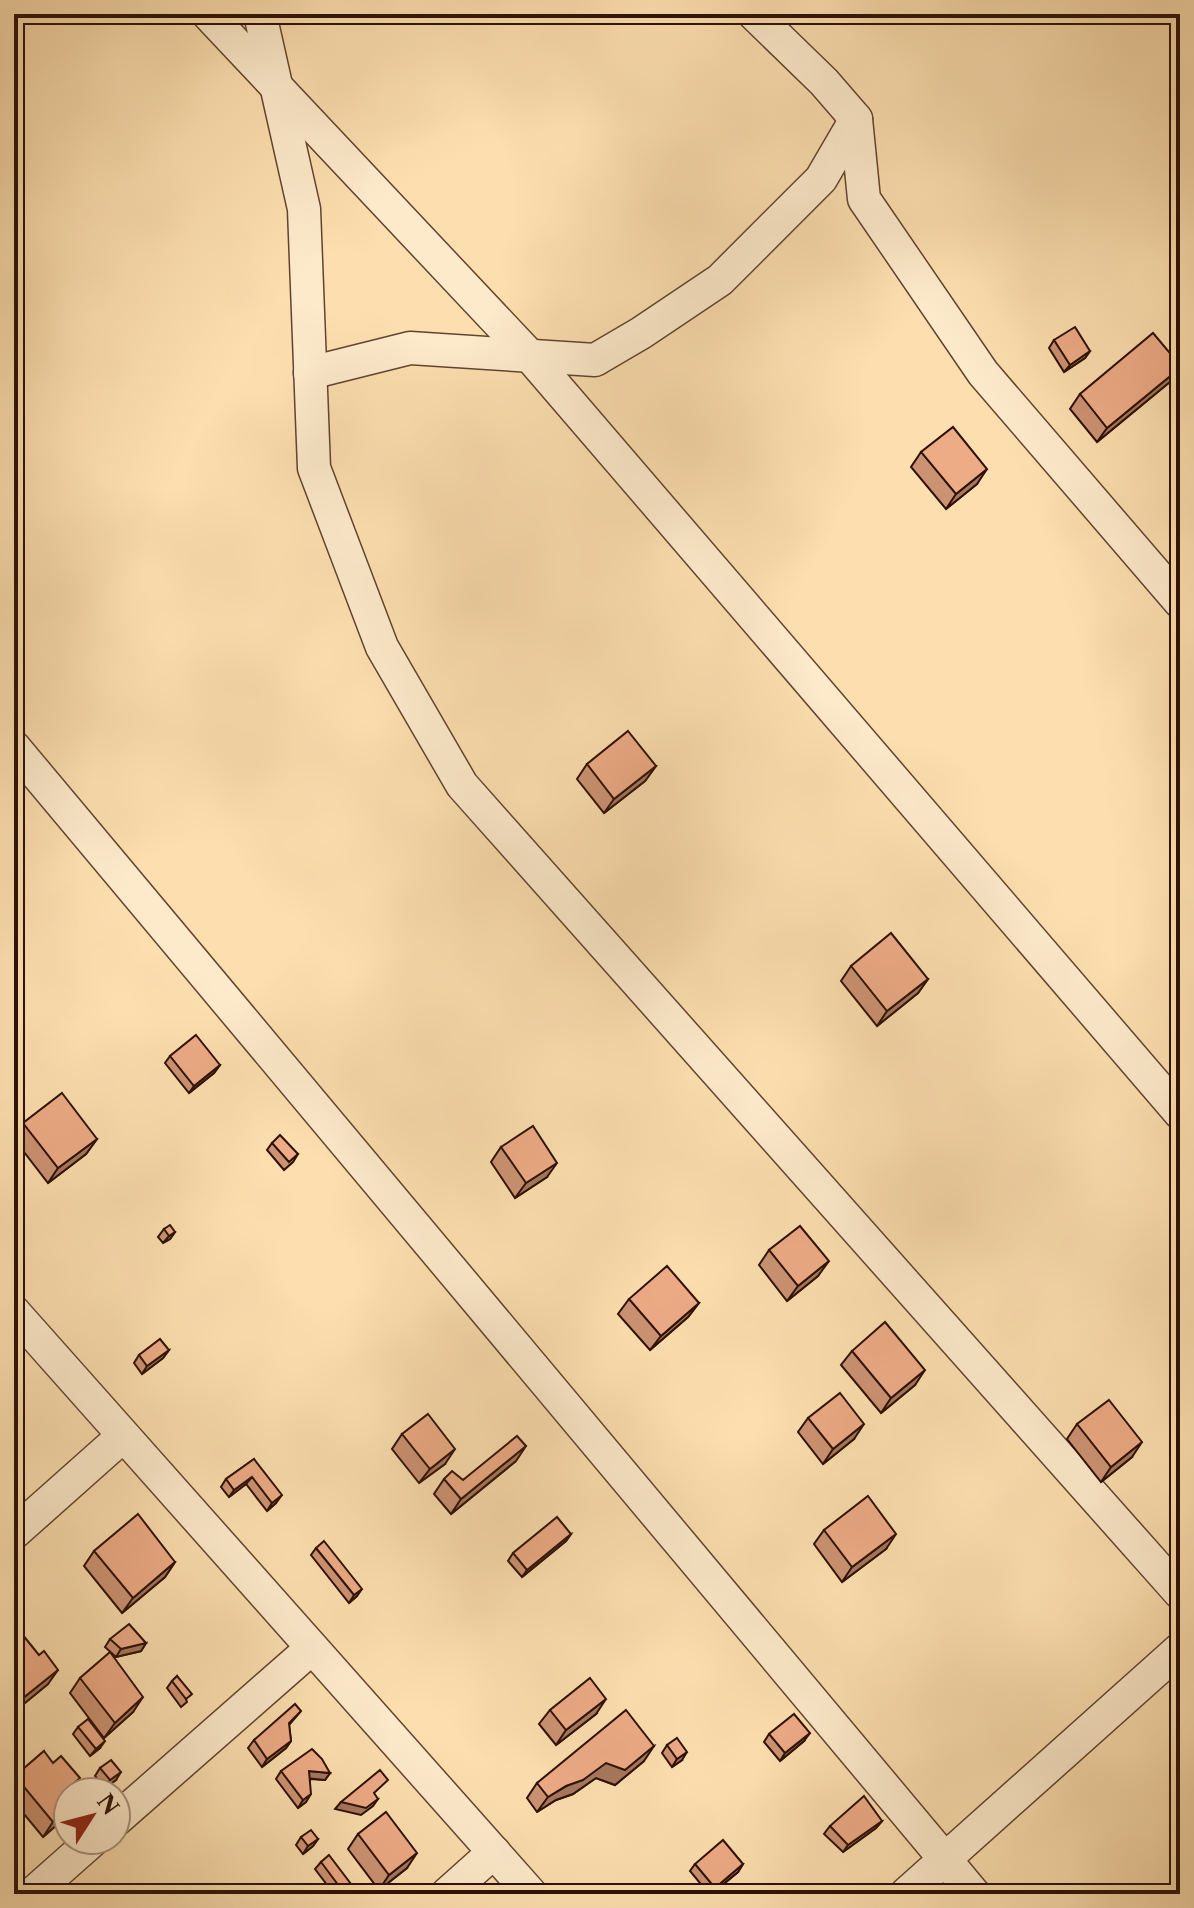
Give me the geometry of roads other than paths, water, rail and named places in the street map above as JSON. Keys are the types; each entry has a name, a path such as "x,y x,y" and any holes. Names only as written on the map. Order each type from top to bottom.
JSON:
{"street":[{"path":"208,14 529,355 1180,1113"},
{"path":"260,14 304,209 314,468 382,647 462,785 1180,1593"},
{"path":"754,14 824,82 856,119 864,199 983,373 1180,602"},
{"path":"310,373 410,348 595,360 720,280 821,179 856,119"},
{"path":"14,747 974,1894"},
{"path":"14,1312 531,1894"},
{"path":"14,1533 123,1436"},
{"path":"132,1806 312,1648"},
{"path":"906,1894 1180,1649"},
{"path":"447,1894 494,1852"},
{"path":"14,1879 29,1894 74,1856"}]}
